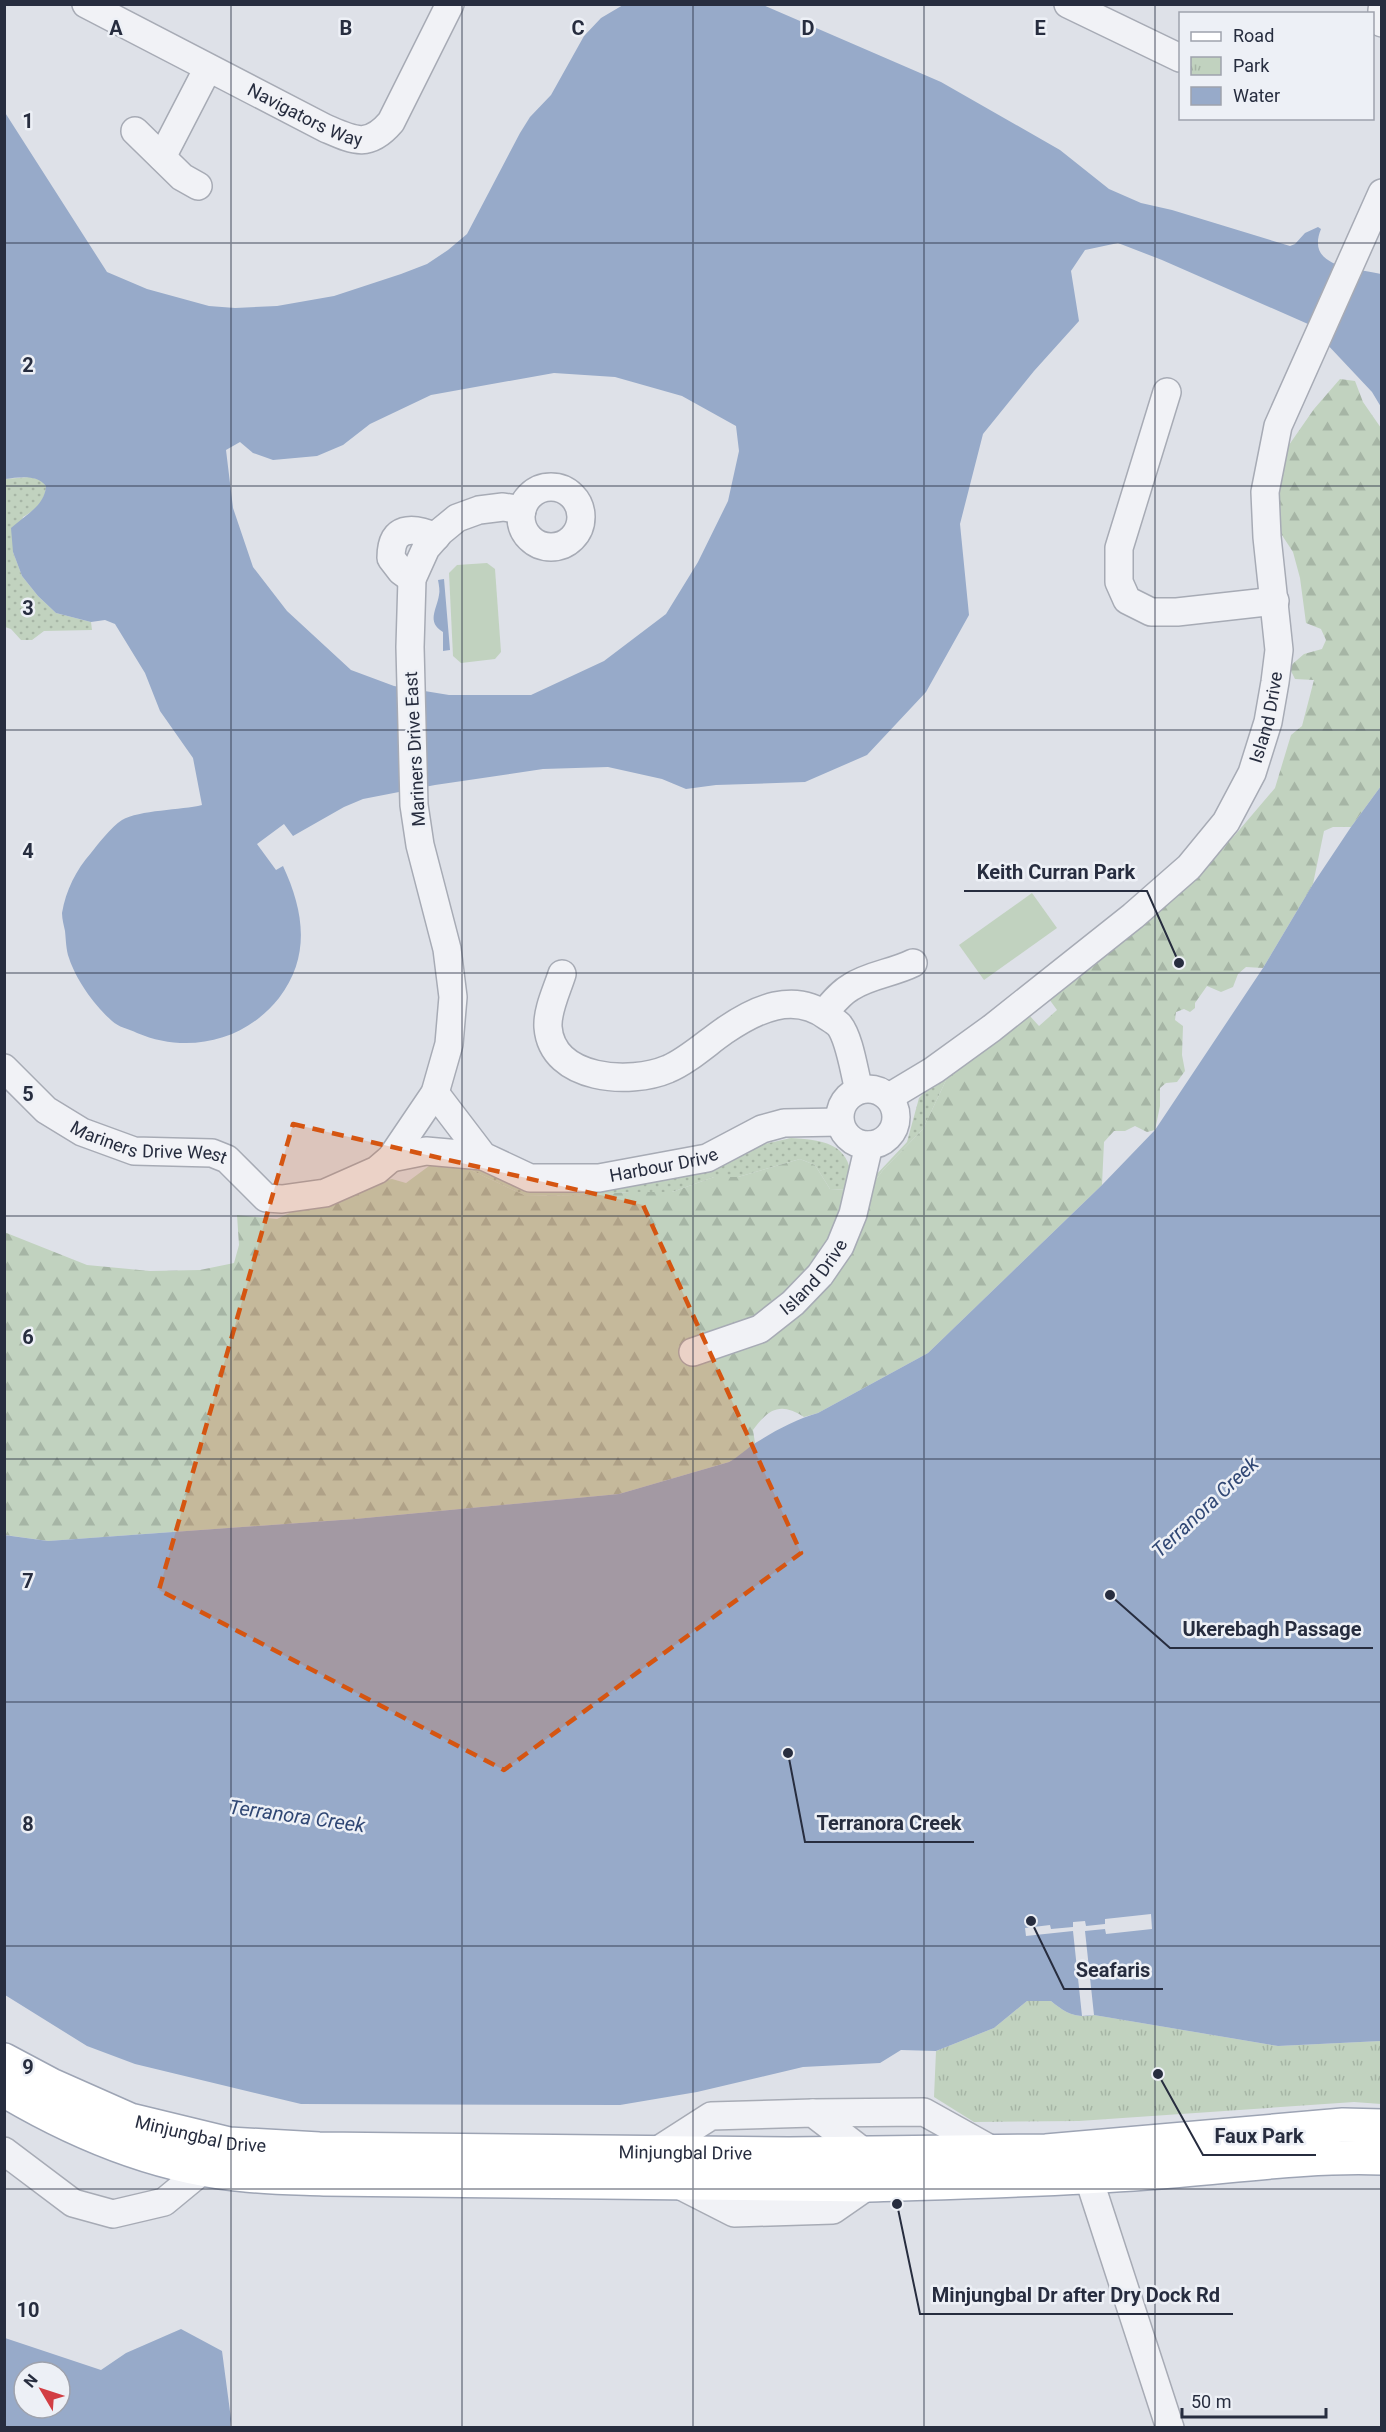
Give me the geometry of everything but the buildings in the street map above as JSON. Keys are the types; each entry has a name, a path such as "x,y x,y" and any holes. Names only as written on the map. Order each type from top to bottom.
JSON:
{"main road":[{"name":"Minjungbal Drive","path":"4,2060 51,2085 130,2120 171,2132 229,2144 319,2150 866,2153 994,2151 1086,2162 1382,2158"},
{"name":"Minjungbal Drive","path":"4,2090 93,2137 162,2159 244,2175 324,2179 869,2186 1086,2162 1343,2125 1382,2126"}],"street":[{"name":"Navigators Way","path":"97,7 208,69 325,128 355,140 372,138 381,134 391,122 450,4"},
{"path":"1068,4 1179,58"},
{"path":"1382,10 1382,23"},
{"path":"162,157 208,69"},
{"path":"135,131 182,177 198,186"},
{"name":"Island Drive","path":"889,1097 934,1070 992,1028 1133,916 1189,867 1226,822 1252,773 1268,723 1279,650 1267,537 1265,492 1278,426 1382,193"},
{"path":"1167,392 1119,548 1119,582 1127,600 1150,612 1177,612 1275,601"},
{"name":"Mariners Drive East","path":"435,1093 449,1044 453,998 447,949 420,845 414,805 410,647 412,579 426,548 457,518 479,510 503,507 522,510"},
{"path":"824,1013 851,986 913,963"},
{"path":"562,974 548,1026 559,1054 576,1068 597,1076 636,1077 669,1069 757,1011 792,1002 817,1008 839,1025 849,1049 859,1090"},
{"name":"Mariners Drive West","path":"4,1068 46,1110 82,1132 134,1151 212,1153 227,1160 266,1198 282,1199 325,1193 377,1170 391,1158 435,1093"},
{"path":"875,1089 889,1097 897,1113 896,1123 887,1139 869,1145 861,1144 848,1136 840,1122 842,1106 846,1099 859,1090 875,1089"},
{"name":"Harbour Drive","path":"435,1093 483,1156"},
{"name":"Harbour Drive","path":"391,1158 426,1151 483,1156 531,1178 598,1178 707,1158 762,1129 784,1123 840,1122"},
{"name":"Island Drive","path":"693,1352 760,1329 793,1303 820,1275 840,1246 854,1214 869,1145"},
{"path":"655,2152 711,2116 924,2112 994,2151"},
{"path":"813,2113 866,2153"},
{"path":"4,2151 73,2203 112,2214 164,2202 204,2169"},
{"path":"1086,2162 1170,2427"}],"highlighted area":[{"path":"293,1124 643,1205 801,1553 504,1770 159,1590"}],"green space":[{"path":"1340,379 1355,381 1363,402 1381,428 1381,786 1351,827 1333,827 1324,831 1313,884 1263,968 1246,967 1238,974 1233,987 1221,992 1207,986 1195,1003 1195,1008 1190,1012 1184,1009 1176,1012 1175,1020 1183,1026 1182,1055 1185,1071 1177,1082 1166,1083 1160,1088 1160,1106 1155,1130 1147,1132 1135,1126 1125,1131 1114,1131 1104,1142 1102,1185 928,1353 818,1413 804,1417 789,1410 770,1412 753,1430 755,1443 744,1454 729,1462 619,1494 355,1519 48,1541 5,1535 4,1232 87,1265 150,1271 200,1270 234,1263 239,1245 237,1215 277,1219 341,1188 392,1179 406,1183 429,1166 452,1156 454,1162 524,1195 576,1196 672,1192 714,1177 738,1177 800,1159 815,1165 830,1189 868,1191 883,1170 923,1129 948,1076 1029,1015 1039,1026 1057,1010 1049,999 1183,884 1235,835 1275,788 1291,735 1302,726 1314,680 1295,679 1289,667 1304,654 1322,649 1326,640 1321,629 1306,623 1300,578 1293,552 1274,523 1282,455 1314,409"},
{"path":"29,477 41,480 46,486 46,491 39,504 23,517 13,552 22,576 56,613 91,622 92,630 44,631 32,640 21,640 11,629 5,627 5,479"},
{"path":"487,563 495,569 501,652 495,659 461,663 453,656 449,573 457,565"},
{"path":"1032,893 1057,928 984,980 959,945"},
{"path":"948,1076 923,1129 883,1170 868,1191 874,1177 907,1142 919,1098 929,1087"},
{"path":"791,1138 817,1141 837,1148 848,1164 852,1190 830,1189 815,1165 800,1159 738,1177 714,1177 672,1192 576,1196 524,1195 454,1162 589,1190 652,1182 710,1165 746,1148"},
{"path":"1027,2001 1051,2001 1076,2015 1094,2015 1278,2046 1381,2041 1381,2104 1354,2102 1079,2121 974,2122 934,2097 936,2051 994,2028"}],"water":[{"path":"623,5 763,5 941,82 1060,150 1109,189 1141,203 1172,210 1290,246 1305,233 1318,227 1321,229 1318,242 1320,252 1326,259 1346,267 1381,274 1381,407 1372,392 1308,324 1118,243 1085,250 1071,271 1079,321 1034,371 983,434 960,524 969,615 926,692 867,755 805,782 716,785 686,789 662,779 608,767 543,769 435,785 363,799 344,807 293,836 284,824 257,844 276,870 283,866 296,900 299,916 300,950 289,982 279,998 249,1025 214,1040 175,1043 120,1026 99,1008 81,984 69,958 62,913 69,888 76,873 86,860 109,831 122,820 139,814 202,805 193,758 160,711 145,673 115,624 105,620 91,622 56,613 22,576 13,552 11,528 38,505 46,486 33,478 5,479 4,111 107,272 147,289 209,306 235,308 277,306 334,296 401,274 427,264 467,234 520,133 530,117 551,95 584,36 601,18","holes":["554,373 615,377 682,396 736,426 739,451 728,501 698,562 666,614 604,661 531,695 449,695 394,686 351,670 287,611 253,567 233,508 226,450 240,442 253,453 273,460 317,456 343,445 370,424 431,395"]},
{"path":"444,579 450,650 443,651 443,632 435,624 434,615 439,593 438,580"},
{"path":"1381,786 1381,2041 1278,2046 1094,2015 1076,2015 1051,2001 1027,2001 994,2028 936,2051 901,2050 880,2063 803,2067 697,2092 620,2105 301,2104 135,2064 87,2046 5,1995 4,1535 48,1541 355,1519 619,1494 729,1462 772,1433 818,1413 928,1353 1102,1185 1155,1130 1263,968 1313,884"},
{"path":"181,2329 222,2351 231,2419 230,2427 5,2427 5,2338 71,2360 12,2360 12,2420 72,2420 72,2360 101,2370 126,2353"}],"pier":[{"path":"1151,1914 1152,1929 1106,1934 1105,1929 1085,1931 1094,2015 1082,2016 1073,1931 1026,1936 1025,1928 1050,1925 1051,1929 1073,1927 1073,1922 1085,1921 1086,1926 1105,1924 1105,1919"}],"place":[{"name":"Keith Curran Park","path":"1179,963"},
{"name":"Ukerebagh Passage","path":"1110,1595"},
{"name":"Terranora Creek","path":"788,1753"},
{"name":"Seafaris","path":"1031,1921"},
{"name":"Faux Park","path":"1158,2074"},
{"name":"Minjungbal Dr after Dry Dock Rd","path":"897,2204"}]}
